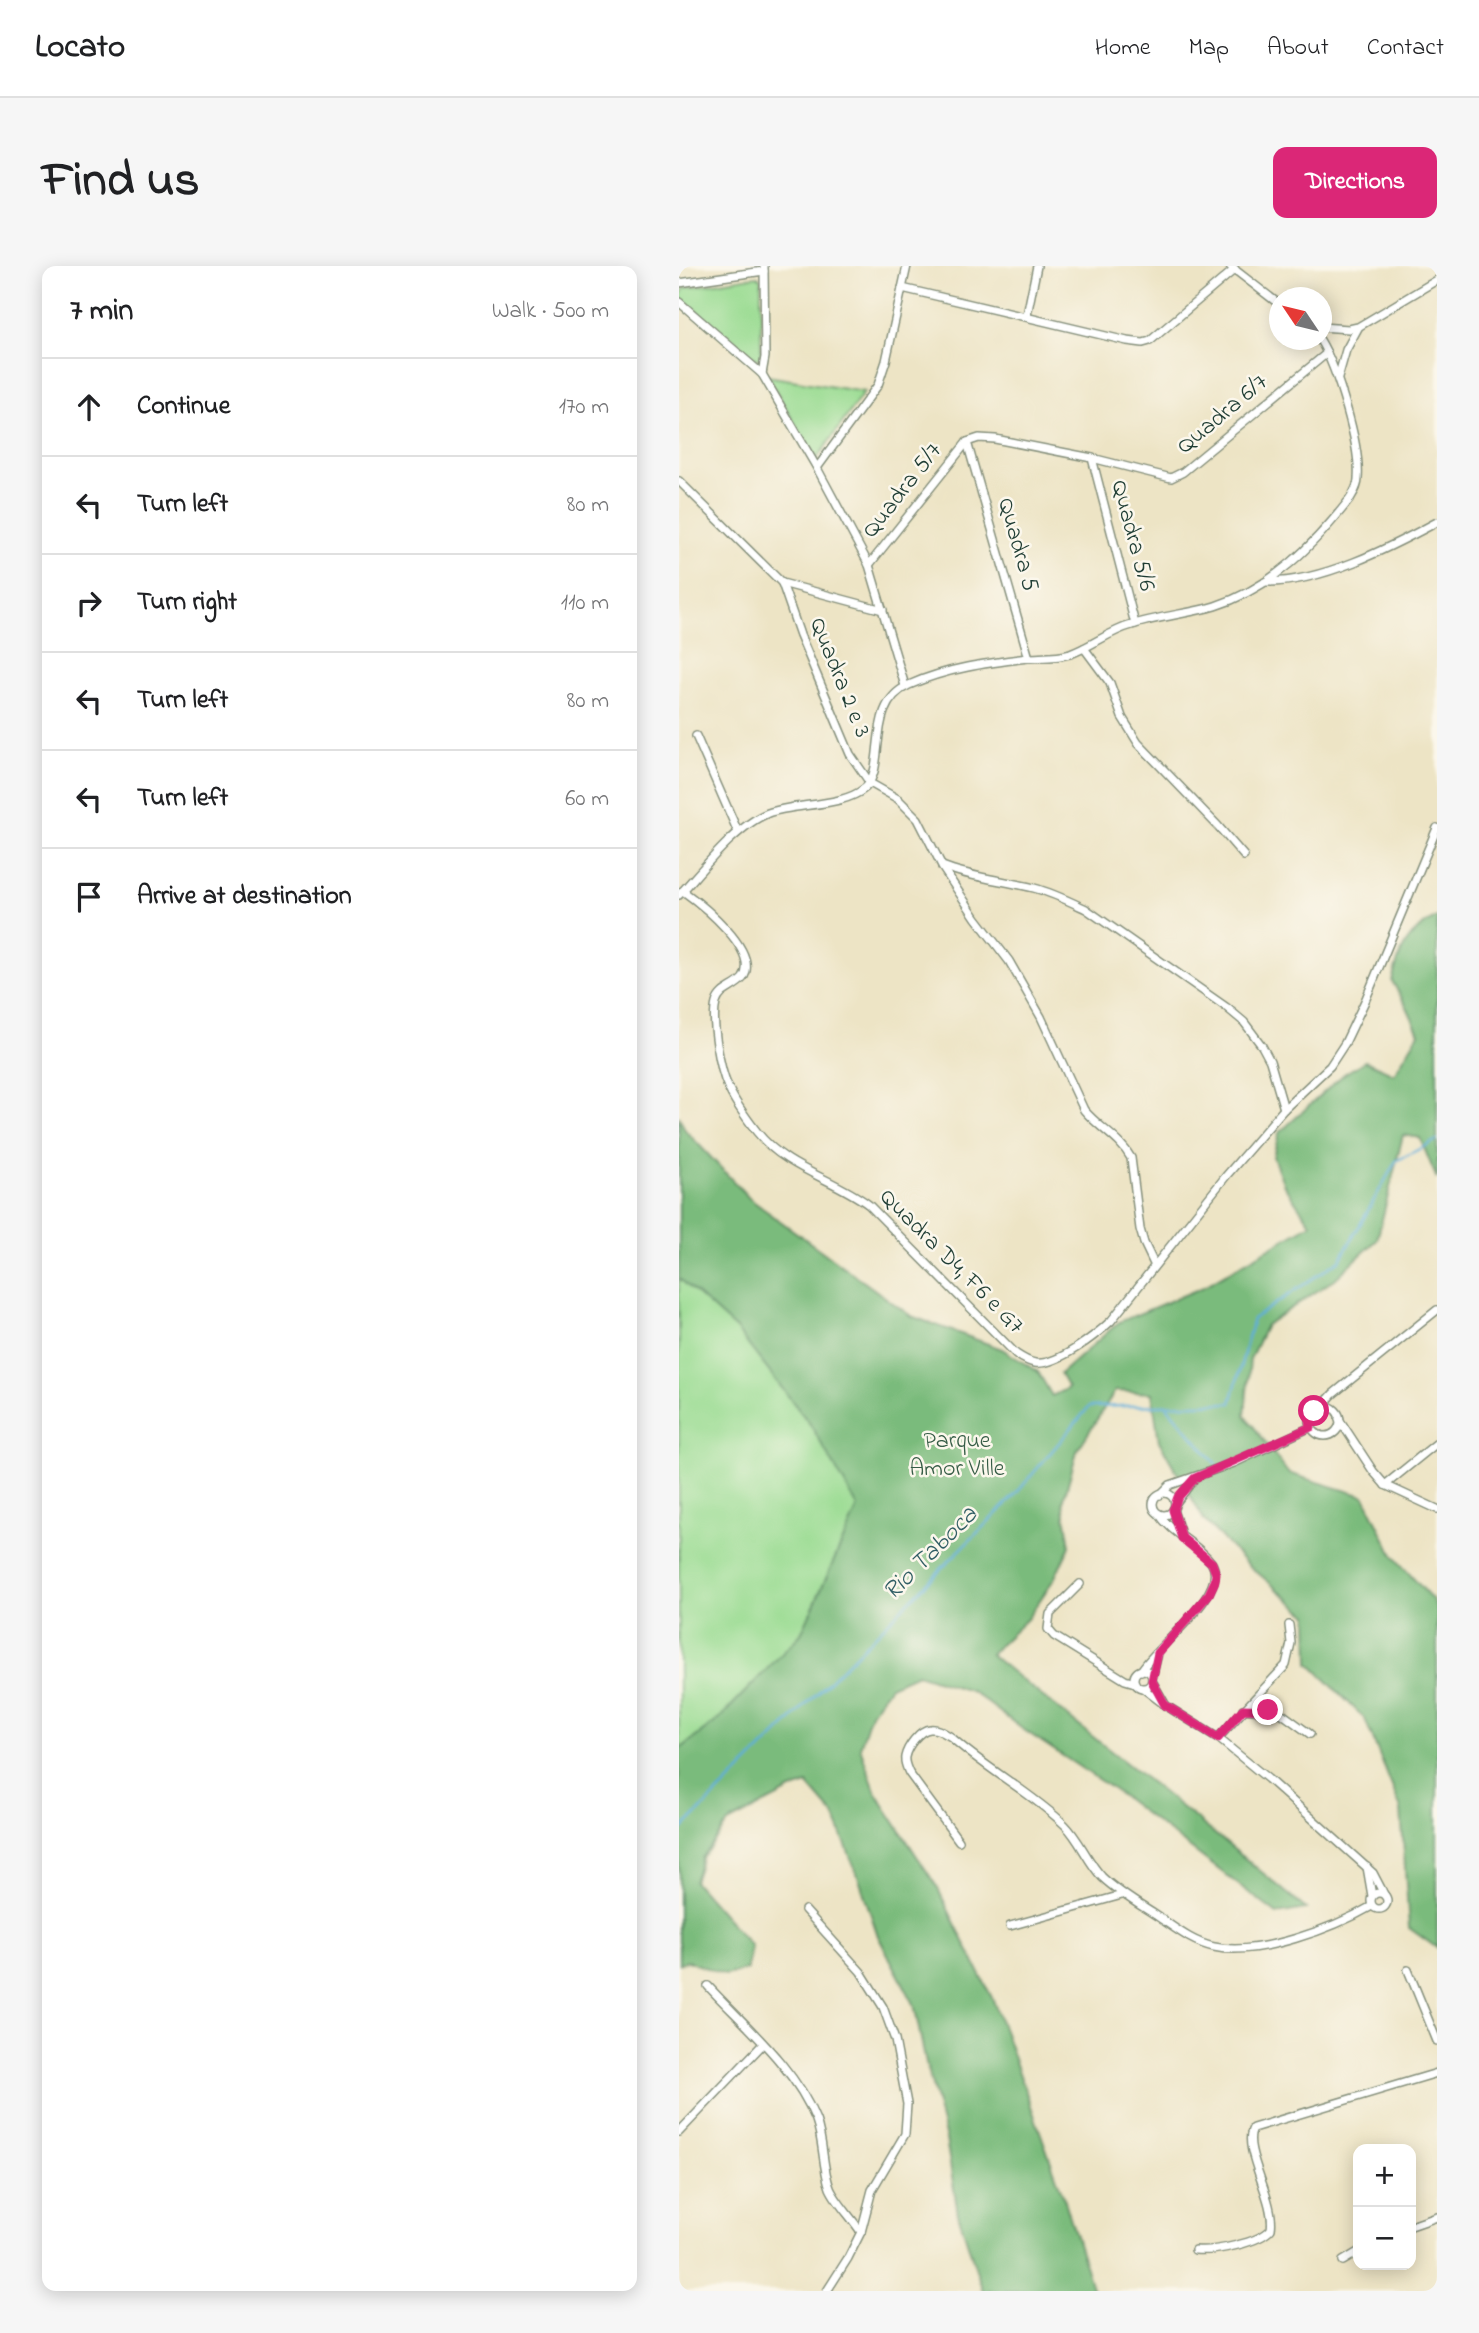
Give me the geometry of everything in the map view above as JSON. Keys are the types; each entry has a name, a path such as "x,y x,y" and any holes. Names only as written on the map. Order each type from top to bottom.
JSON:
{"street":[{"path":"817,468 878,385 907,266"},
{"path":"1027,315 1037,266"},
{"path":"679,283 764,268 765,357 762,374"},
{"path":"902,288 1143,343 1150,341 1233,268 1269,296"},
{"path":"1337,380 1346,349 1358,327 1437,280"},
{"path":"679,302 762,374 869,565 905,687"},
{"path":"1332,327 1358,327"},
{"path":"1332,350 1340,354 1346,349"},
{"name":"Quadra 6/7","path":"1092,458 1171,478 1183,472 1320,350"},
{"path":"681,893 738,832 771,812 854,794 870,783 880,724 891,700 905,687 970,665 1069,654 1109,632 1214,606 1265,582 1298,558 1336,517 1357,489 1358,474 1348,414 1326,350"},
{"name":"Quadra 5/7","path":"869,565 967,442 979,438 995,439 1092,458"},
{"name":"Quadra 5","path":"967,442 1029,658"},
{"name":"Quadra 5/6","path":"1092,458 1135,624"},
{"path":"679,481 782,583 883,610"},
{"path":"1265,582 1281,582 1360,561 1437,522"},
{"name":"Quadra 2 e 3","path":"782,583 841,737 870,783"},
{"path":"1084,648 1110,683 1122,717 1137,743 1244,856"},
{"path":"696,736 738,832"},
{"path":"870,783 898,799 918,819 941,866 1009,961 1041,1017 1084,1110 1125,1147 1131,1158 1140,1229 1154,1264 1285,1109 1330,1066 1345,1043 1437,828"},
{"path":"941,866 964,875 1033,888 1070,901 1086,909 1203,991 1235,1014 1253,1032 1270,1061 1285,1109"},
{"name":"Quadra D4, F6 e G7","path":"681,893 727,929 745,958 746,966 742,979 717,1000 715,1021 727,1086 758,1134 791,1161 854,1194 869,1205 1006,1345 1025,1360 1034,1363 1047,1362 1096,1335 1111,1321 1154,1264"},
{"path":"1353,1437 1336,1431 1324,1436 1318,1434 1311,1427 1311,1414 1437,1310"},
{"path":"1333,1394 1339,1419 1385,1485 1437,1509"},
{"path":"1322,1406 1335,1410"},
{"path":"1336,1431 1339,1419"},
{"path":"1135,1683 1147,1661 1158,1653 1209,1594 1216,1574 1212,1563 1159,1514 1153,1506 1155,1499 1170,1485 1195,1478 1311,1427"},
{"path":"1385,1485 1437,1443"},
{"path":"1159,1514 1165,1515 1174,1507 1195,1478"},
{"path":"1160,1495 1170,1496 1182,1538"},
{"path":"959,1841 905,1764 905,1754 917,1737 931,1729 951,1737 1055,1816 1075,1837 1092,1866 1122,1895 1179,1933 1216,1947 1269,1945 1334,1925 1372,1906 1379,1909 1387,1903 1377,1878 1366,1867 1218,1738 1135,1683 1053,1636 1048,1629 1050,1615 1080,1584"},
{"path":"1218,1738 1286,1665 1291,1643 1289,1625"},
{"path":"1144,1689 1148,1688 1152,1679 1158,1653"},
{"path":"1121,1677 1148,1672 1165,1705"},
{"path":"1243,1709 1281,1713 1310,1734"},
{"path":"1366,1867 1372,1906"},
{"path":"1372,1896 1378,1893 1385,1896"},
{"path":"1010,1926 1122,1895"},
{"path":"805,1910 871,1985 887,2018 903,2074 907,2104 905,2134 872,2190 861,2232 849,2258 827,2291"},
{"path":"1408,1970 1437,2040"},
{"path":"708,1986 788,2073 815,2119 825,2154 829,2185 861,2232"},
{"path":"679,2132 763,2044"},
{"path":"1195,2250 1221,2249 1264,2236 1271,2229 1268,2202 1249,2139 1252,2128 1437,2073"},
{"path":"1416,2224 1437,2217"},
{"path":"1343,2261 1353,2255"}],"green space":[{"path":"757,276 761,279 761,358 755,359 682,300 680,295 685,288"},
{"path":"767,376 864,392 816,460"},
{"name":"Parque Amor Ville","path":"1437,917 1437,1179 1420,1138 1403,1135 1377,1240 1335,1279 1266,1325 1250,1359 1245,1415 1288,1473 1364,1496 1394,1557 1433,1600 1437,1609 1437,1948 1409,1928 1401,1809 1365,1719 1309,1663 1308,1615 1246,1563 1204,1520 1159,1441 1152,1393 1115,1391 1077,1451 1063,1502 1070,1546 1054,1579 1027,1619 990,1654 1306,1909 1277,1914 1114,1790 1021,1728 973,1692 917,1674 890,1686 871,1713 860,1747 876,1793 937,1887 993,2000 1066,2204 1093,2291 983,2291 958,2214 946,2139 914,2004 878,1936 834,1815 807,1784 728,1823 702,1858 694,1881 751,1946 747,1970 725,1975 688,1961 679,1964 679,1750 717,1721 801,1634 858,1507 810,1424 736,1329 679,1278 679,1116 685,1130 750,1199 911,1316 1002,1349 1038,1372 1052,1396 1068,1388 1060,1374 1119,1322 1201,1288 1311,1224 1284,1185 1273,1157 1279,1133 1344,1074 1365,1061 1394,1074 1419,1033 1392,981 1406,943 1426,923"},
{"path":"679,1278 736,1329 810,1424 859,1507 801,1634 717,1721 679,1750"}],"waterway":[{"name":"Rio Taboca","path":"679,1832 1015,1495 1089,1407 1231,1403 1253,1319 1340,1260 1396,1161 1437,1140"},
{"path":"1166,1405 1216,1464"}],"route":[{"path":"1268,1710 1243,1709 1218,1738 1165,1705 1152,1681 1158,1653 1209,1594 1216,1574 1212,1563 1182,1538 1173,1510 1178,1497 1195,1478 1311,1427 1310,1419 1314,1411"}]}
